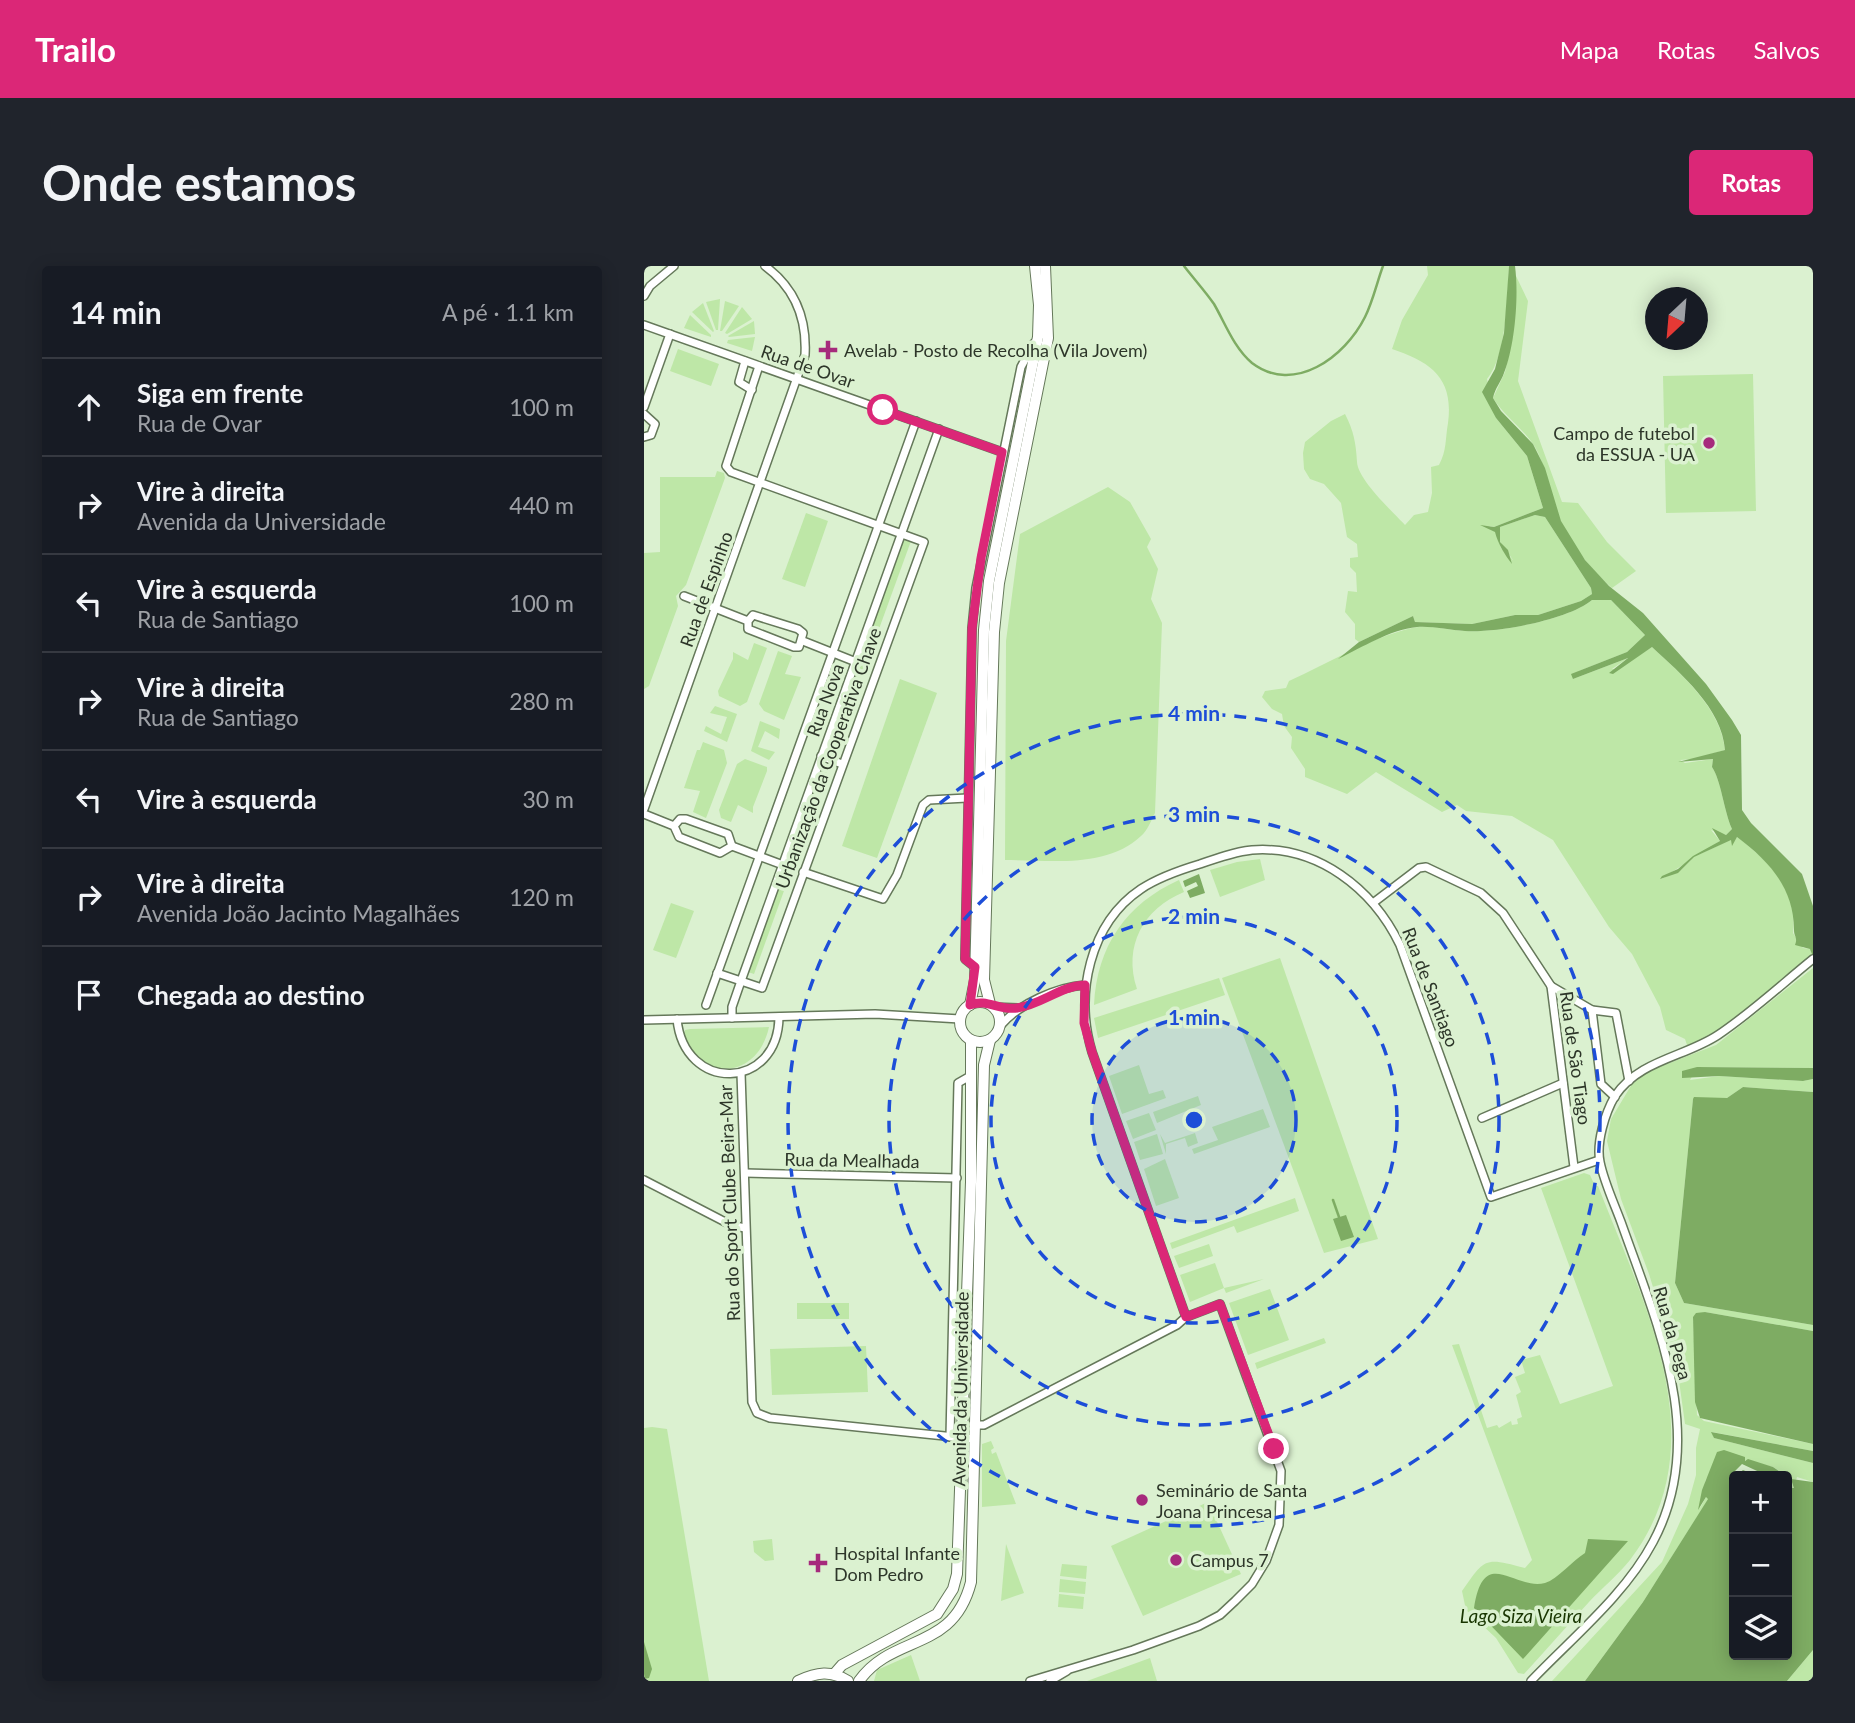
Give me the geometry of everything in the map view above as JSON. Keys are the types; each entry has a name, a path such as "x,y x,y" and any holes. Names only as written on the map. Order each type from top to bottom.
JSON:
{"main road":[{"path":"970,1005 975,967 984,630 989,581 1038,337 1039,305 1035,266"},
{"path":"991,1005 976,1002 970,1005 960,1019 962,1031 971,1041 990,1040 1001,1025 999,1015 991,1005 984,980 995,632 999,583 1048,338 1045,266"},
{"name":"Avenida da Universidade","path":"835,1673 842,1665 928,1621 945,1605 957,1574 969,1439 974,1425 984,1065 990,1040"},
{"name":"Avenida da Universidade","path":"859,1681 870,1665 947,1625 959,1614 967,1596 974,1534 969,1439 973,1075 971,1041"},
{"path":"799,1681 812,1675 835,1673 848,1681"}],"street":[{"path":"644,296 656,280 674,266"},
{"name":"Rua de Espinho","path":"644,812 805,355 803,321 790,289 766,266"},
{"name":"Rua de Ovar","path":"644,325 1002,452"},
{"path":"644,407 670,334"},
{"path":"975,967 965,959 972,628 981,558 1021,367 1038,337"},
{"path":"745,361 739,382 752,390"},
{"path":"760,366 726,466 731,472 901,533"},
{"path":"644,414 655,424 651,435 644,438"},
{"name":"Rua Nova","path":"706,1005 916,421"},
{"name":"Rua Nova","path":"733,1017 732,1007 741,981 939,429"},
{"name":"Urbanização da Cooperativa Chave","path":"741,981 762,988 924,541 901,533"},
{"path":"684,596 748,621"},
{"path":"753,615 760,615 795,628 803,633 803,641 794,647 765,637 748,629 748,621 753,615"},
{"path":"803,641 856,662"},
{"path":"821,756 842,764"},
{"path":"803,872 883,899 888,894 923,805 929,800 967,798"},
{"path":"644,812 674,826 679,837 720,853 732,846"},
{"path":"674,826 680,820 686,819 727,834 732,846 783,865"},
{"name":"Rua de Santiago","path":"1186,1317 1084,1023 1085,985 1096,946 1110,923 1138,891 1179,871 1226,855 1259,850 1306,858 1357,885 1373,903 1400,945 1491,1197 1574,1167"},
{"name":"Rua de São Tiago","path":"1373,903 1419,868 1426,867 1480,893 1503,913 1551,986 1574,1167"},
{"path":"1574,1167 1599,1160 1603,1127 1615,1097 1629,1081 1649,1066 1718,1035 1813,959"},
{"path":"718,973 741,981"},
{"path":"1001,1025 1019,1008 1066,989 1085,985"},
{"path":"1551,986 1592,1010 1616,1013 1629,1081"},
{"path":"991,1005 1019,1008"},
{"path":"1592,1010 1601,1084 1615,1097"},
{"path":"644,1020 875,1014 960,1019"},
{"name":"Rua do Sport Clube Beira-Mar","path":"677,1019 681,1042 694,1061 712,1071 741,1073 768,1055 777,1039 779,1017"},
{"name":"Rua do Sport Clube Beira-Mar","path":"741,1073 746,1331 752,1402 757,1413 770,1418 969,1439"},
{"name":"Avenida da Universidade","path":"950,1437 958,1083 973,1075"},
{"path":"1482,1118 1563,1083"},
{"name":"Rua da Pega","path":"1531,1681 1624,1584 1653,1544 1668,1508 1676,1467 1677,1407 1665,1348 1599,1160"},
{"name":"Rua da Mealhada","path":"745,1173 957,1178"},
{"path":"644,1180 731,1225 745,1228"},
{"path":"974,1425 990,1421 1177,1325 1186,1317 1220,1304 1281,1471 1281,1506 1274,1544 1252,1584 1220,1615 1132,1650 1030,1681"},
{"path":"1050,1681 1068,1671"}],"shaded area":[{"path":"1427,266 1509,266 1502,341 1494,369 1487,379 1496,418 1527,456 1543,508 1494,527 1489,526 1496,532 1501,548 1513,560 1500,542 1500,527 1535,515 1545,517 1591,588 1592,594 1581,601 1538,615 1515,615 1472,624 1415,622 1413,616 1359,642 1355,639 1355,624 1345,612 1348,591 1357,592 1356,573 1350,567 1350,558 1358,557 1357,544 1347,537 1341,503 1324,484 1310,479 1304,469 1303,453 1305,442 1331,421 1345,414 1351,426 1359,469 1377,495 1405,525 1414,515 1428,512 1432,493 1431,467 1439,465 1445,445 1449,407 1447,394 1437,374 1428,366 1392,349 1402,320 1428,275"},
{"path":"1516,276 1528,301 1518,381 1562,502 1578,503 1607,542 1636,571 1612,588 1585,560 1570,539 1558,516 1535,447 1493,398 1505,372 1511,344"},
{"path":"720,299 718,330 716,330 706,302"},
{"path":"725,301 739,306 720,331"},
{"path":"703,303 714,331 713,332 692,312"},
{"path":"742,307 752,319 725,333"},
{"path":"690,315 711,335 711,337 684,328"},
{"path":"754,321 755,334 728,336"},
{"path":"755,337 752,351 727,343 728,340"},
{"path":"678,349 719,364 711,386 670,371"},
{"name":"Campo de futebol da ESSUA - UA","path":"1753,374 1756,511 1666,513 1663,376"},
{"path":"717,471 724,473 725,478 686,585 676,596 678,606 649,686 644,689 644,553 660,552 660,477 715,477"},
{"path":"1108,487 1130,502 1151,539 1147,547 1158,569 1151,599 1162,623 1155,813 1141,836 1127,847 1111,854 1076,860 1005,860 1006,641 1020,534"},
{"path":"806,513 828,521 805,587 782,579"},
{"path":"904,539 911,541 836,747 829,744"},
{"path":"1592,600 1611,600 1645,635 1627,652 1579,671 1573,679 1628,658 1612,669 1617,669 1652,647 1698,693 1716,720 1725,750 1680,760 1685,763 1713,759 1712,767 1732,829 1726,835 1711,830 1720,841 1698,855 1732,839 1732,844 1737,837 1749,846 1770,866 1786,890 1791,903 1793,933 1803,948 1811,949 1812,957 1768,994 1737,1018 1688,1048 1685,1039 1666,1030 1660,1007 1632,954 1609,927 1553,840 1512,816 1466,811 1457,805 1442,812 1376,772 1347,794 1305,777 1305,769 1291,748 1292,737 1284,726 1282,714 1272,709 1262,697 1265,691 1286,688 1289,681 1396,632 1425,627 1479,631 1532,624 1567,614","holes":["1692,859 1681,870 1661,879"]},
{"path":"754,643 767,648 747,702 740,706 719,696 718,691 733,659 733,652 748,660"},
{"path":"778,651 792,656 785,674 801,677 784,720 764,711 759,704"},
{"path":"900,679 937,693 877,858 842,846"},
{"path":"715,706 737,714 727,742 704,731 706,726 721,734 727,717 710,713"},
{"path":"760,721 780,729 779,739 765,731 758,747 775,752 769,760 751,751"},
{"path":"703,742 724,750 727,763 706,818 693,812 700,791 684,788 697,750 700,750"},
{"path":"745,759 767,767 767,771 753,813 738,805 731,822 721,818 719,810 737,764"},
{"path":"821,766 828,769 754,974 748,972"},
{"path":"1260,859 1265,880 1220,897 1210,870"},
{"path":"1179,880 1184,892 1157,908 1140,931 1133,958 1137,989 1094,1005 1101,964 1118,929 1144,901"},
{"path":"671,903 694,911 676,958 653,950"},
{"path":"1280,958 1378,1239 1324,1253 1222,978"},
{"path":"1813,968 1813,1068 1697,1067 1690,1080 1719,1076 1803,1081 1813,1079 1813,1092 1743,1087 1727,1098 1693,1099 1675,1283 1684,1303 1813,1325 1813,1331 1705,1312 1693,1317 1697,1415 1704,1421 1813,1444 1813,1451 1712,1432 1714,1438 1813,1463 1813,1482 1797,1477 1792,1490 1792,1471 1779,1471 1744,1460 1745,1457 1706,1479 1700,1508 1706,1497 1709,1498 1643,1602 1585,1681 1552,1681 1662,1562 1688,1504 1696,1475 1696,1448 1700,1429 1685,1424 1677,1366 1649,1274 1621,1199 1607,1141 1611,1119 1632,1084 1649,1071 1716,1045"},
{"path":"1219,978 1225,995 1098,1038 1094,1018"},
{"path":"769,1027 763,1044 754,1057 742,1065 730,1068 716,1067 704,1061 693,1050 684,1034 685,1030 690,1029"},
{"path":"1139,1065 1149,1094 1163,1090 1166,1098 1122,1114 1109,1076"},
{"path":"1198,1096 1201,1105 1157,1123 1153,1112"},
{"path":"1263,1109 1270,1127 1194,1154 1192,1149 1218,1140 1212,1127"},
{"path":"1149,1113 1156,1130 1133,1139 1126,1121"},
{"path":"1195,1133 1198,1143 1188,1147 1185,1138 1166,1144 1166,1154 1160,1134 1165,1143"},
{"path":"1157,1134 1163,1154 1140,1160 1134,1142"},
{"path":"1165,1159 1179,1198 1156,1206 1144,1169"},
{"path":"1584,1173 1590,1175 1595,1186 1598,1186 1651,1324 1664,1373 1671,1421 1669,1469 1656,1515 1630,1560 1524,1674 1518,1673 1496,1638 1466,1610 1462,1591 1481,1566 1501,1562 1525,1568 1532,1560 1452,1345 1459,1344 1487,1428 1497,1425 1499,1428 1511,1421 1512,1425 1518,1424 1517,1419 1522,1417 1516,1395 1521,1392 1515,1377 1525,1373 1521,1360 1540,1355 1560,1404 1613,1386 1541,1188"},
{"path":"1295,1198 1299,1211 1237,1233 1234,1226 1172,1249 1170,1243"},
{"path":"1209,1244 1213,1256 1179,1268 1174,1256"},
{"path":"1215,1263 1224,1288 1190,1302 1180,1275"},
{"path":"1264,1279 1226,1293 1224,1288"},
{"path":"1270,1289 1289,1340 1248,1355 1229,1303"},
{"path":"797,1303 849,1303 849,1319 797,1319"},
{"path":"1324,1338 1326,1343 1257,1369 1255,1363"},
{"path":"866,1346 868,1392 772,1395 770,1349"},
{"path":"644,1428 667,1429 709,1681 644,1681"},
{"path":"991,1441 994,1448 991,1450 992,1454 996,1452 1016,1504 982,1507 982,1444"},
{"name":"Campus 7","path":"1208,1502 1241,1574 1143,1616 1111,1546"},
{"path":"772,1539 774,1560 765,1561 754,1552 753,1541"},
{"path":"1006,1544 1024,1593 1001,1601"},
{"path":"1062,1564 1087,1566 1086,1579 1060,1576"},
{"path":"1060,1579 1086,1582 1085,1594 1059,1592"},
{"path":"1059,1594 1084,1597 1083,1609 1058,1607"},
{"path":"1813,1650 1813,1681 1787,1681"},
{"path":"911,1655 920,1681 874,1681 877,1670"},
{"path":"1150,1658 1157,1681 1087,1681"}],"water":[{"path":"1509,266 1515,266 1516,278 1513,335 1508,362 1493,398 1501,411 1533,444 1545,468 1561,521 1585,560 1609,586 1643,613 1706,684 1741,735 1742,810 1751,823 1802,874 1813,906 1813,957 1810,949 1795,945 1790,901 1778,877 1737,837 1732,846 1731,840 1694,857 1678,873 1660,879 1693,856 1720,841 1712,828 1726,835 1732,829 1712,767 1713,759 1678,762 1725,750 1722,735 1708,706 1687,680 1652,647 1613,674 1609,673 1628,658 1573,679 1571,674 1627,652 1645,635 1611,600 1592,600 1567,614 1513,627 1479,631 1423,627 1407,629 1376,640 1338,659 1359,642 1413,616 1415,622 1472,624 1515,615 1538,615 1581,601 1592,594 1591,588 1545,517 1535,515 1500,527 1500,542 1508,550 1512,564 1502,549 1495,532 1480,525 1494,527 1543,508 1527,456 1496,418 1482,392 1495,369 1504,333"},
{"path":"1199,874 1205,893 1190,898 1187,891 1198,886 1196,882 1185,887 1183,881"},
{"path":"1697,1067 1813,1068 1813,1079 1803,1081 1719,1076 1682,1078 1682,1071"},
{"path":"1743,1087 1813,1092 1813,1325 1684,1303 1675,1283 1693,1099 1727,1098"},
{"path":"1346,1215 1354,1237 1341,1241 1333,1219"},
{"path":"1705,1312 1813,1331 1813,1444 1700,1418 1695,1402 1693,1317 1696,1313"},
{"path":"1711,1432 1813,1451 1813,1463 1714,1438"},
{"path":"1724,1450 1745,1457 1745,1461 1748,1459 1779,1471 1757,1471 1742,1464 1735,1471 1729,1471 1729,1660 1792,1660 1792,1479 1813,1482 1813,1650 1787,1681 1585,1681 1643,1602 1708,1499 1706,1497 1698,1510 1702,1490 1717,1452"},
{"name":"Lago Siza Vieira","path":"1588,1539 1628,1541 1523,1659 1474,1608 1479,1589 1485,1578 1493,1574 1502,1574 1533,1584 1550,1581 1585,1553"},
{"path":"644,1642 652,1669 649,1678 644,1679"}],"waterway":[{"path":"1184,266 1214,304 1235,343 1246,357 1268,372 1285,375 1317,367 1345,346 1365,317 1383,266"},
{"path":"1333,1200 1339,1217"}],"place":[{"name":"Avelab - Posto de Recolha (Vila Jovem)","path":"828,350"},
{"name":"Campo de futebol da ESSUA - UA","path":"1709,443"},
{"name":"Seminário de Santa Joana Princesa","path":"1142,1500"},
{"name":"Campus 7","path":"1176,1560"},
{"name":"Hospital Infante Dom Pedro","path":"818,1563"}],"route":[{"path":"883,410 1002,452 981,558 972,628 965,959 975,967 970,1005 983,1002 993,1007 1019,1008 1066,989 1085,985 1084,1023 1087,1037 1186,1317 1220,1304 1274,1449"}]}
